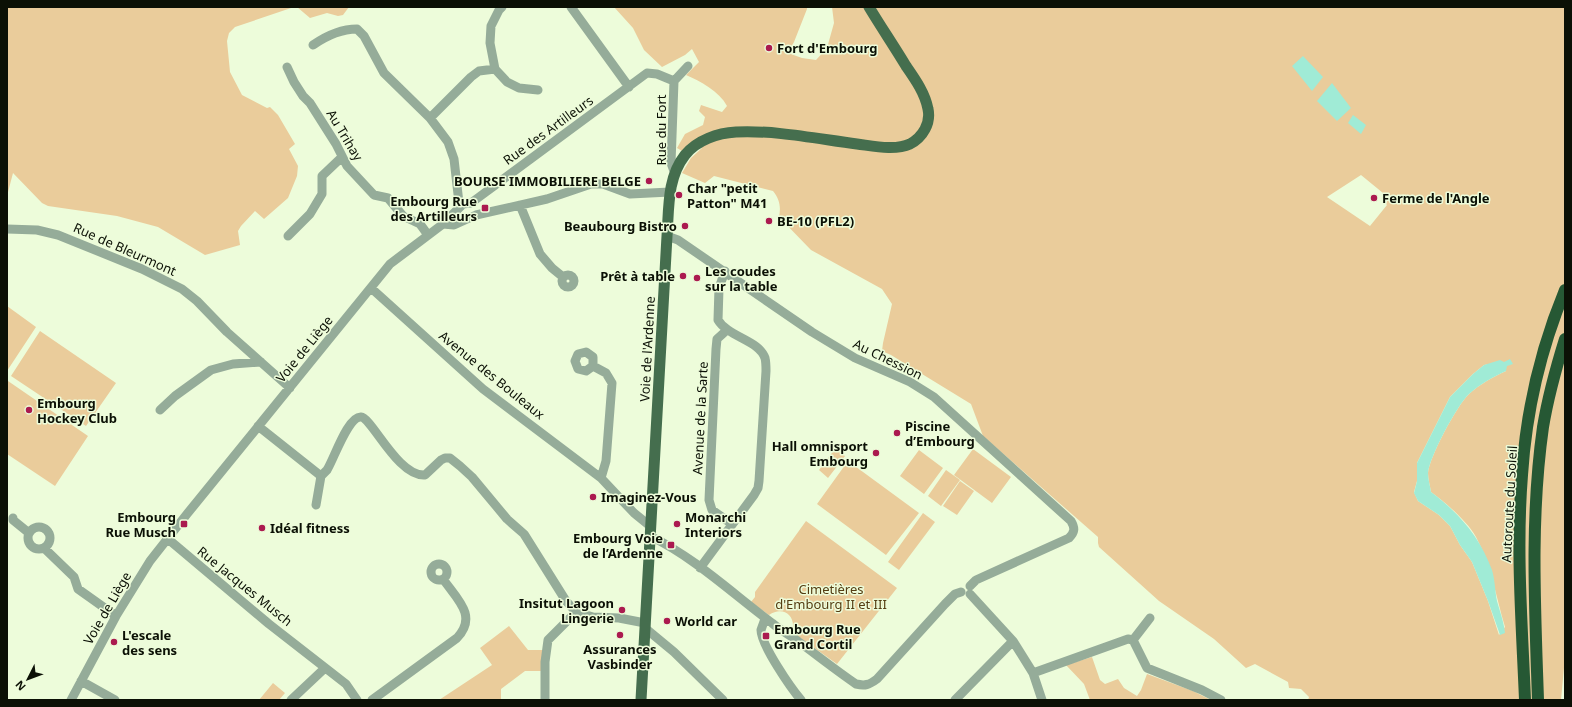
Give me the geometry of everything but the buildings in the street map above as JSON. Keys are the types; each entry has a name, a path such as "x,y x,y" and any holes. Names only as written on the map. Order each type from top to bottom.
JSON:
{"highway":[{"name":"Autoroute du Soleil","path":"1524,700 1519,529 1522,475 1528,424 1539,370 1555,315 1565,290"},
{"name":"Autoroute du Soleil","path":"1538,700 1534,573 1534,528 1537,477 1543,426 1554,374 1565,339"}],"main road":[{"name":"Voie de l'Ardenne","path":"641,700 667,236 670,192 675,174 680,162 691,149 707,139 736,132 761,133 886,147 910,144 920,138 928,121 928,110 925,97 869,7"}],"street":[{"path":"502,7 491,26 490,43 495,69 506,82 519,88 538,90"},
{"path":"571,7 629,87"},
{"path":"313,45 324,38 346,29 357,29 364,36 384,73 430,118 448,142 454,159 459,202 458,209"},
{"name":"Rue du Fort","path":"675,174 671,163 674,81 688,66"},
{"name":"Au Trihay","path":"287,67 294,82 303,96 310,103 331,136 347,166 374,194 388,198 403,216 420,224 428,234"},
{"path":"430,118 471,76 479,71 495,69"},
{"name":"Rue des Artilleurs","path":"443,224 463,204 471,203 648,74 657,74 674,81"},
{"path":"288,236 310,214 322,194 322,176 342,157"},
{"name":"Voie de Liège","path":"71,700 116,616 150,561 258,426 396,258 443,224 454,225 476,215 547,200 595,184 603,184 630,194 670,192"},
{"path":"520,205 540,254 552,268 564,277"},
{"name":"Rue de Bleurmont","path":"7,229 37,230 58,235 142,269 182,289 197,301 227,332 290,388"},
{"name":"Au Chession","path":"667,236 678,240 812,332 855,358 910,382 934,397 1071,521 1074,526 1074,532 1069,538 976,580 967,591"},
{"path":"700,568 758,488 766,371 765,357 756,347 727,330 718,320 719,288 725,272"},
{"name":"Avenue des Bouleaux","path":"371,288 483,389 601,478 661,541 700,568 856,684 864,686 877,679 955,594 967,591"},
{"name":"Avenue de la Sarte","path":"727,330 717,339 716,348 709,500 712,510 732,524"},
{"path":"160,410 174,396 211,370 232,364 261,362"},
{"path":"593,366 606,373 612,383 606,461 601,478"},
{"path":"316,505 321,476 327,470 353,420 359,417 364,417 387,448 415,473 425,475 441,460 450,458 472,477 507,518 524,534 566,601 576,612 594,617 625,619 645,625 723,700"},
{"path":"258,426 321,476"},
{"path":"13,518 13,520 28,533 28,541 32,547 38,549 44,548 50,540 47,531 44,528 35,527 28,533"},
{"name":"Rue Jacques Musch","path":"168,539 269,624 308,650 325,668 346,684 357,700"},
{"path":"44,548 74,577 78,589 116,616"},
{"path":"372,700 457,638 464,631 467,619 466,612 443,579"},
{"path":"967,591 1013,641 1033,673 1042,700"},
{"path":"545,700 545,662 548,640 576,612"},
{"path":"766,618 761,630 772,657 788,683 801,700"},
{"path":"1133,640 1150,618"},
{"path":"1033,673 1128,639 1133,640"},
{"path":"1133,640 1147,668 1202,690 1221,700"},
{"path":"955,700 1013,641"},
{"path":"291,700 325,668"},
{"path":"81,681 115,700"}],"green space":[{"path":"7,7 294,7 235,27 229,33 227,41 230,72 242,95 267,108 270,107 278,115 295,144 289,149 298,166 297,176 288,198 264,219 255,211 238,231 240,245 205,255 158,227 117,216 48,206 42,203 13,173 7,196"},
{"path":"297,7 349,7 343,15 338,16 327,13 310,18"},
{"path":"614,7 807,7 794,42 788,53 802,58 816,60 827,48 834,23 832,7 1565,7 1565,657 1561,700 1308,700 1309,697 1301,689 1289,688 1288,682 1255,664 1246,668 1214,639 1159,601 1099,547 1098,537 983,436 971,404 882,351 892,304 882,289 811,250 779,217 779,204 773,191 714,176 705,183 682,173 691,158 702,148 695,140 682,151 677,148 685,134 703,125 705,117 699,111 701,105 722,112 727,106 714,91 703,83 686,75 699,62 692,49 685,55 662,67 644,50 633,28","holes":["1361,175 1383,193 1387,201 1387,205 1370,226 1327,197","1504,362 1506,371 1473,390 1464,400 1438,444 1428,473 1431,492 1462,519 1476,537 1486,558 1505,627 1499,635 1488,601 1472,562 1460,545 1450,526 1439,515 1418,501 1414,492 1417,481 1417,463 1450,397 1484,365"]},
{"path":"7,306 36,327 7,371"},
{"path":"40,331 116,383 86,426 11,376"},
{"name":"Embourg Hockey Club","path":"8,381 88,436 55,486 7,454"},
{"path":"835,449 845,456 828,478 819,470"},
{"path":"973,449 1011,477 992,503 954,475"},
{"path":"919,450 943,468 924,494 900,476"},
{"path":"848,461 919,513 886,555 817,504"},
{"path":"946,470 960,480 941,506 928,496"},
{"path":"960,481 974,491 957,515 943,506"},
{"path":"923,513 935,522 899,570 888,562"},
{"name":"Cimetières d'Embourg II et III","path":"806,521 897,588 837,664 792,632 792,621 788,614 779,611 769,615 751,602 755,597 755,592"},
{"path":"509,626 528,650 543,650 543,671 525,671 501,689 501,700 439,700 492,665 480,648"},
{"path":"1092,657 1100,680 1105,684 1118,679 1124,688 1137,696 1147,674 1193,691 1211,700 1090,700 1084,684 1066,665"},
{"path":"273,683 285,693 279,700 259,700"}],"water":[{"path":"1303,56 1323,77 1312,91 1292,66"},
{"path":"1332,83 1351,108 1337,121 1317,101"},
{"path":"1353,115 1366,125 1361,134 1348,123"},
{"path":"1510,359 1513,364 1507,366 1506,371 1482,384 1464,400 1438,444 1428,473 1431,492 1451,508 1468,526 1487,558 1492,570 1497,601 1503,621 1505,633 1500,635 1472,562 1460,545 1450,526 1439,515 1418,501 1414,493 1417,481 1417,463 1450,397 1484,365 1500,360 1504,362"}],"place":[{"name":"Fort d'Embourg","path":"769,48"},
{"name":"BOURSE IMMOBILIERE BELGE","path":"649,181"},
{"name":"Char \"petit Patton\" M41","path":"679,195"},
{"name":"Ferme de l'Angle","path":"1374,198"},
{"name":"Embourg Rue des Artilleurs","path":"485,208"},
{"name":"BE-10 (PFL2)","path":"769,221"},
{"name":"Beaubourg Bistro","path":"685,226"},
{"name":"Prêt à table","path":"683,276"},
{"name":"Les coudes sur la table","path":"697,278"},
{"name":"Embourg Hockey Club","path":"29,410"},
{"name":"Piscine d’Embourg","path":"897,433"},
{"name":"Hall omnisport Embourg","path":"876,453"},
{"name":"Imaginez-Vous","path":"593,497"},
{"name":"Embourg Rue Musch","path":"184,524"},
{"name":"Monarchi Interiors","path":"677,524"},
{"name":"Idéal fitness","path":"262,528"},
{"name":"Embourg Voie de l’Ardenne","path":"671,545"},
{"name":"Insitut Lagoon Lingerie","path":"622,610"},
{"name":"World car","path":"667,621"},
{"name":"Assurances Vasbinder","path":"620,635"},
{"name":"Embourg Rue Grand Cortil","path":"766,636"},
{"name":"L'escale des sens","path":"114,642"}]}
